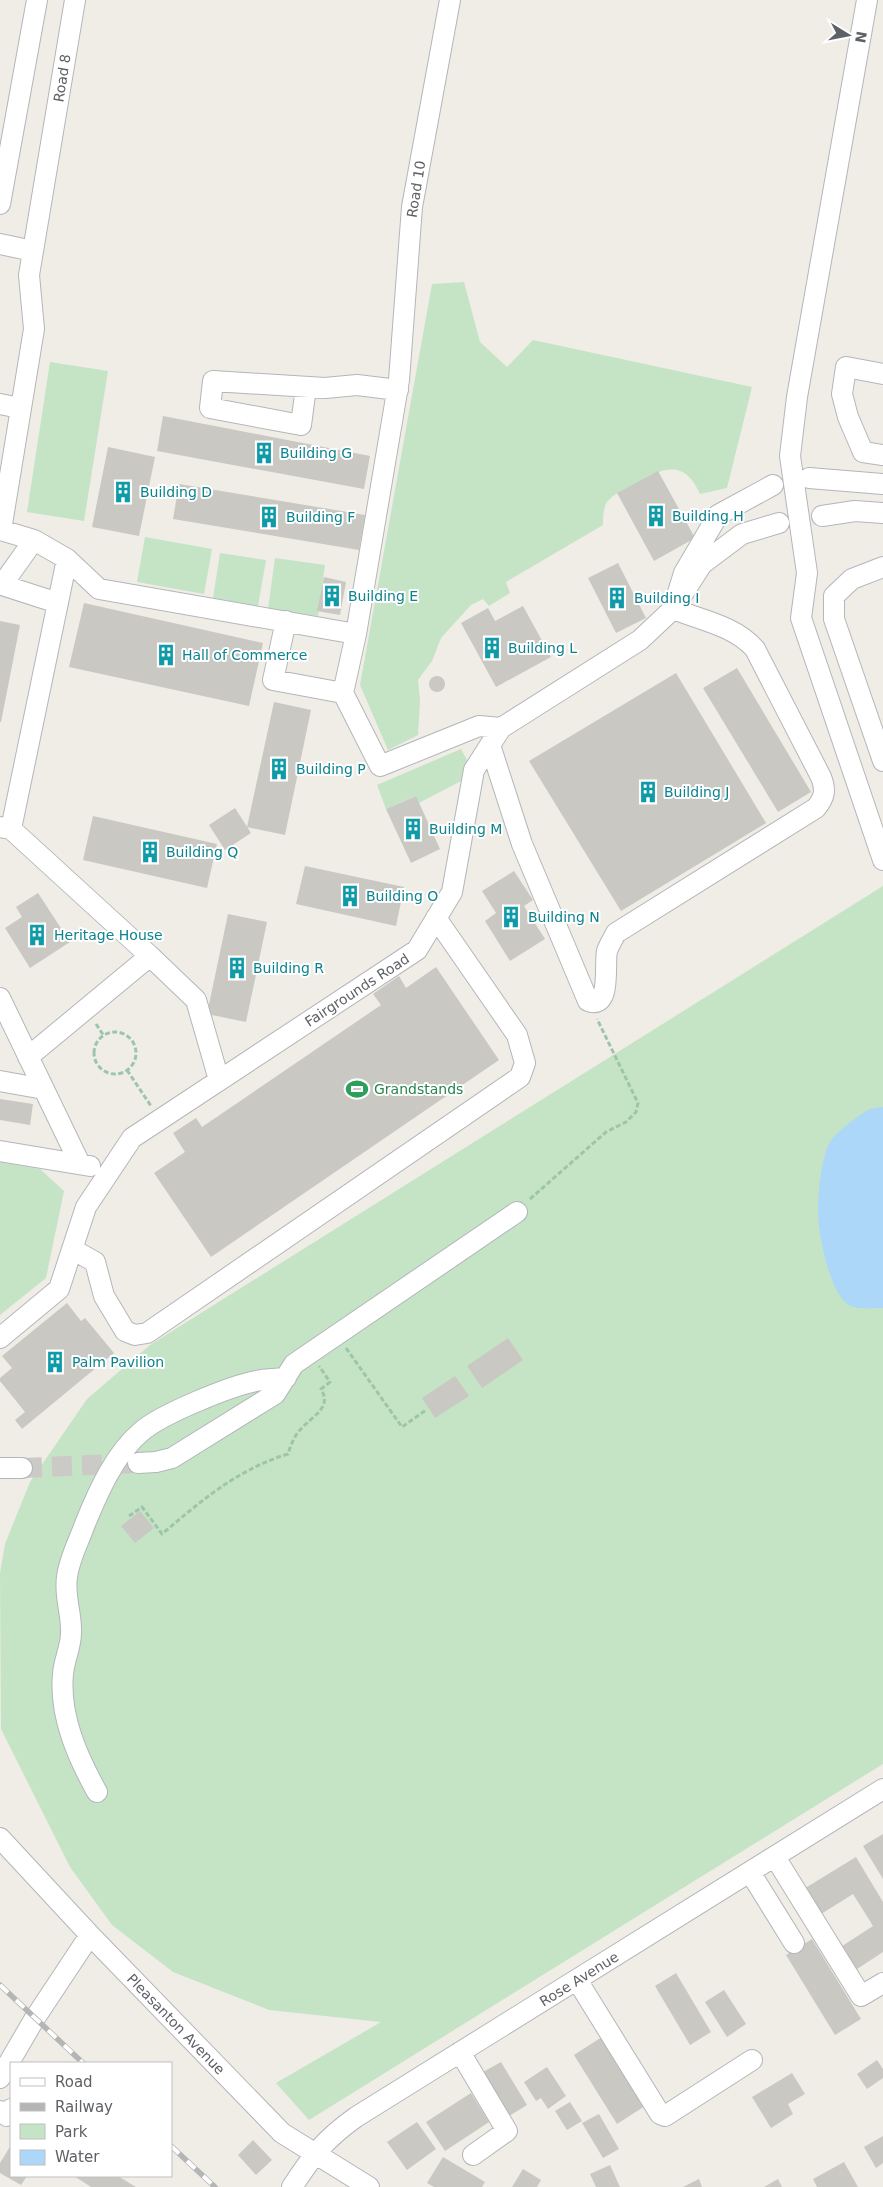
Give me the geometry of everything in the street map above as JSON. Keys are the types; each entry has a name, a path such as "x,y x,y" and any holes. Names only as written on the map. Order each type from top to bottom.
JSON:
{"street":[{"path":"0,204 37,0"},
{"name":"Road 8","path":"0,530 34,329 29,275 75,0"},
{"name":"Road 10","path":"342,693 356,634 398,385 412,207 450,0"},
{"path":"867,0 799,387 790,456 807,573 801,618 883,860"},
{"path":"0,244 33,251"},
{"path":"883,374 846,368 842,394 848,418 863,452 883,455"},
{"path":"306,387 398,385"},
{"path":"0,404 20,408"},
{"path":"809,478 883,484"},
{"path":"490,745 522,844 588,1000 593,1003 600,1001 604,995 608,949 616,933 816,808 824,798 825,787 821,777 755,650 736,633 673,610 684,573 718,515 774,485"},
{"path":"822,516 855,511 883,513"},
{"name":"Fairgrounds Road","path":"0,1338 60,1289 86,1207 132,1138 417,950 452,892 474,770 501,728 640,640 673,610 702,564 742,534 779,523"},
{"path":"0,530 34,540 67,559 98,589 356,634"},
{"path":"34,540 1,585 58,603"},
{"path":"67,559 6,828 150,956 196,1000 220,1080"},
{"path":"883,567 852,579 834,596 834,619 883,761"},
{"path":"286,622 273,680 342,693 380,766 479,726 501,728"},
{"path":"72,1249 95,1262 104,1296 125,1331 134,1335 148,1334 520,1076 524,1064 517,1035 436,918"},
{"path":"28,1057 150,956"},
{"path":"0,998 80,1164"},
{"path":"0,1081 44,1089"},
{"path":"0,1151 110,1169"},
{"path":"138,1463 156,1462 172,1458 275,1394 294,1364 517,1212"},
{"path":"97,1792 82,1765 72,1740 65,1710 62,1676 71,1638 71,1625 66,1602 66,1577 90,1512 115,1464 142,1431 174,1412 226,1391 254,1381 286,1378"},
{"path":"0,1468 22,1468"},
{"name":"Rose Avenue","path":"292,2187 314,2154 332,2135 356,2117 883,1789"},
{"name":"Pleasanton Avenue","path":"0,1838 90,1935 282,2133 369,2187"},
{"path":"775,1857 861,1996 883,1982"},
{"path":"750,1872 794,1943"},
{"path":"0,2078 35,2018 90,1935"},
{"path":"577,1980 660,2114 666,2116 752,2060"},
{"path":"460,2052 507,2131 473,2155"},
{"path":"0,2111 7,2116 10,2111"}],"path":[{"path":"517,1212 606,1132 626,1122 636,1112 638,1103 588,1000"},
{"path":"114,1032 127,1036 135,1046 134,1061 127,1070 118,1074 111,1074 101,1070 96,1063 94,1056 95,1046 106,1034 114,1032"},
{"path":"127,1070 160,1119"},
{"path":"338,1335 402,1427 426,1410"},
{"path":"129,1516 142,1507 162,1534 241,1473 288,1454 298,1432 324,1406 326,1399 321,1389 330,1382"}],"green space":[{"path":"464,282 480,342 507,367 533,340 752,387 727,488 700,494 686,474 678,470 662,471 652,475 619,492 607,502 603,525 506,582 510,593 489,606 483,599 471,605 441,638 432,661 418,680 420,701 418,735 388,750 360,685 432,284"},
{"path":"50,362 108,371 84,521 27,512"},
{"path":"145,537 212,549 204,594 137,582"},
{"path":"220,553 266,560 258,606 213,598"},
{"path":"275,558 325,565 318,616 268,609"},
{"path":"461,749 468,762 461,781 419,803 415,796 386,809 377,785"},
{"path":"883,886 883,1764 309,2120 276,2083 381,2022 269,2010 173,1972 112,1925 70,1867 1,1729 0,1573 5,1544 30,1482 87,1399 150,1345"},
{"path":"0,1162 40,1169 64,1191 46,1278 0,1315"}],"water":[{"path":"883,1107 883,1308 853,1307 842,1299 826,1263 818,1205 822,1166 830,1142 837,1134 864,1112"}],"building":[{"name":"Building G","path":"163,416 370,456 364,489 157,451"},
{"name":"Building D","path":"108,447 155,457 139,536 92,527"},
{"name":"Building H","path":"658,471 695,538 654,561 617,493"},
{"name":"Building F","path":"179,484 365,515 359,550 173,519"},
{"name":"Building I","path":"618,563 646,618 616,633 588,578"},
{"name":"Building E","path":"324,577 346,582 340,615 317,611"},
{"name":"Hall of Commerce","path":"84,603 263,643 249,706 69,667"},
{"path":"523,606 551,657 496,687 461,623 488,608 495,621"},
{"path":"0,621 20,625 1,722 0,722"},
{"path":"737,668 811,792 778,812 703,688"},
{"name":"Building J","path":"676,673 766,823 621,911 529,761"},
{"path":"434,676 440,676 445,681 443,690 434,692 429,687 429,681"},
{"name":"Building P","path":"274,702 311,710 285,835 247,827"},
{"name":"Building M","path":"416,796 440,849 411,863 386,809"},
{"path":"235,808 251,833 225,850 209,825"},
{"name":"Building Q","path":"93,816 217,844 207,888 83,860"},
{"name":"Building O","path":"305,866 404,887 396,926 296,904"},
{"name":"Building N","path":"514,871 533,900 524,906 545,939 510,961 485,921 496,913 482,891"},
{"name":"Heritage House","path":"38,893 70,942 30,968 5,928 22,917 16,907"},
{"name":"Building R","path":"228,914 267,922 246,1022 207,1014"},
{"name":"Grandstands","path":"436,967 499,1060 211,1257 154,1173 185,1152 173,1133 196,1118 202,1127 381,1005 373,994 399,976 406,988"},
{"path":"0,1099 33,1104 30,1125 0,1120"},
{"name":"Palm Pavilion","path":"67,1303 81,1321 85,1318 114,1353 22,1429 15,1420 25,1412 0,1381 0,1378 12,1368 2,1356"},
{"path":"508,1338 523,1360 482,1388 467,1366"},
{"path":"455,1376 469,1396 435,1418 422,1398"},
{"path":"140,1511 154,1528 135,1543 121,1526"},
{"path":"883,1834 883,1879 863,1846"},
{"path":"856,1857 883,1902 883,1952 854,1971 839,1948 873,1926 853,1894 818,1916 802,1890"},
{"path":"812,1939 861,2019 835,2035 786,1955"},
{"path":"676,1973 711,2032 690,2045 655,1986"},
{"path":"724,1990 746,2024 727,2037 705,2002"},
{"path":"605,2035 648,2104 617,2124 574,2055"},
{"path":"877,2060 883,2069 883,2078 867,2089 857,2074"},
{"path":"501,2062 527,2105 509,2116 483,2072"},
{"path":"547,2067 566,2096 548,2109 541,2098 536,2101 524,2082"},
{"path":"792,2073 805,2094 788,2104 793,2114 771,2128 752,2097"},
{"path":"471,2093 489,2122 445,2151 426,2122"},
{"path":"570,2102 582,2121 567,2130 555,2111"},
{"path":"599,2114 619,2149 603,2158 582,2123"},
{"path":"417,2122 436,2149 407,2170 387,2142"},
{"path":"883,2136 883,2163 876,2168 864,2147"},
{"path":"253,2140 272,2160 256,2175 238,2155"},
{"path":"10,2147 10,2177 26,2177 21,2185 0,2173 0,2163"},
{"path":"443,2157 485,2182 482,2187 434,2187 427,2183"},
{"path":"844,2162 858,2187 817,2187 813,2179"},
{"path":"610,2165 620,2187 596,2187 590,2174"},
{"path":"523,2169 541,2180 537,2187 512,2187"},
{"path":"76,2177 120,2177 136,2187 91,2187"},
{"path":"699,2179 702,2187 683,2187"},
{"path":"778,2179 782,2187 764,2187"}],"tunnel":[{"path":"22,1468 138,1463"}],"railway":[{"path":"0,1985 82,2062"},
{"path":"172,2147 215,2187"}],"place":[{"name":"Building G","path":"264,453"},
{"name":"Building D","path":"123,492"},
{"name":"Building H","path":"656,516"},
{"name":"Building F","path":"269,517"},
{"name":"Building E","path":"332,596"},
{"name":"Building I","path":"617,598"},
{"name":"Building L","path":"492,648"},
{"name":"Hall of Commerce","path":"166,655"},
{"name":"Building P","path":"279,769"},
{"name":"Building J","path":"648,792"},
{"name":"Building M","path":"413,829"},
{"name":"Building Q","path":"150,852"},
{"name":"Building O","path":"350,896"},
{"name":"Building N","path":"511,917"},
{"name":"Heritage House","path":"37,935"},
{"name":"Building R","path":"237,968"},
{"name":"Grandstands","path":"357,1089"},
{"name":"Palm Pavilion","path":"55,1362"}]}
